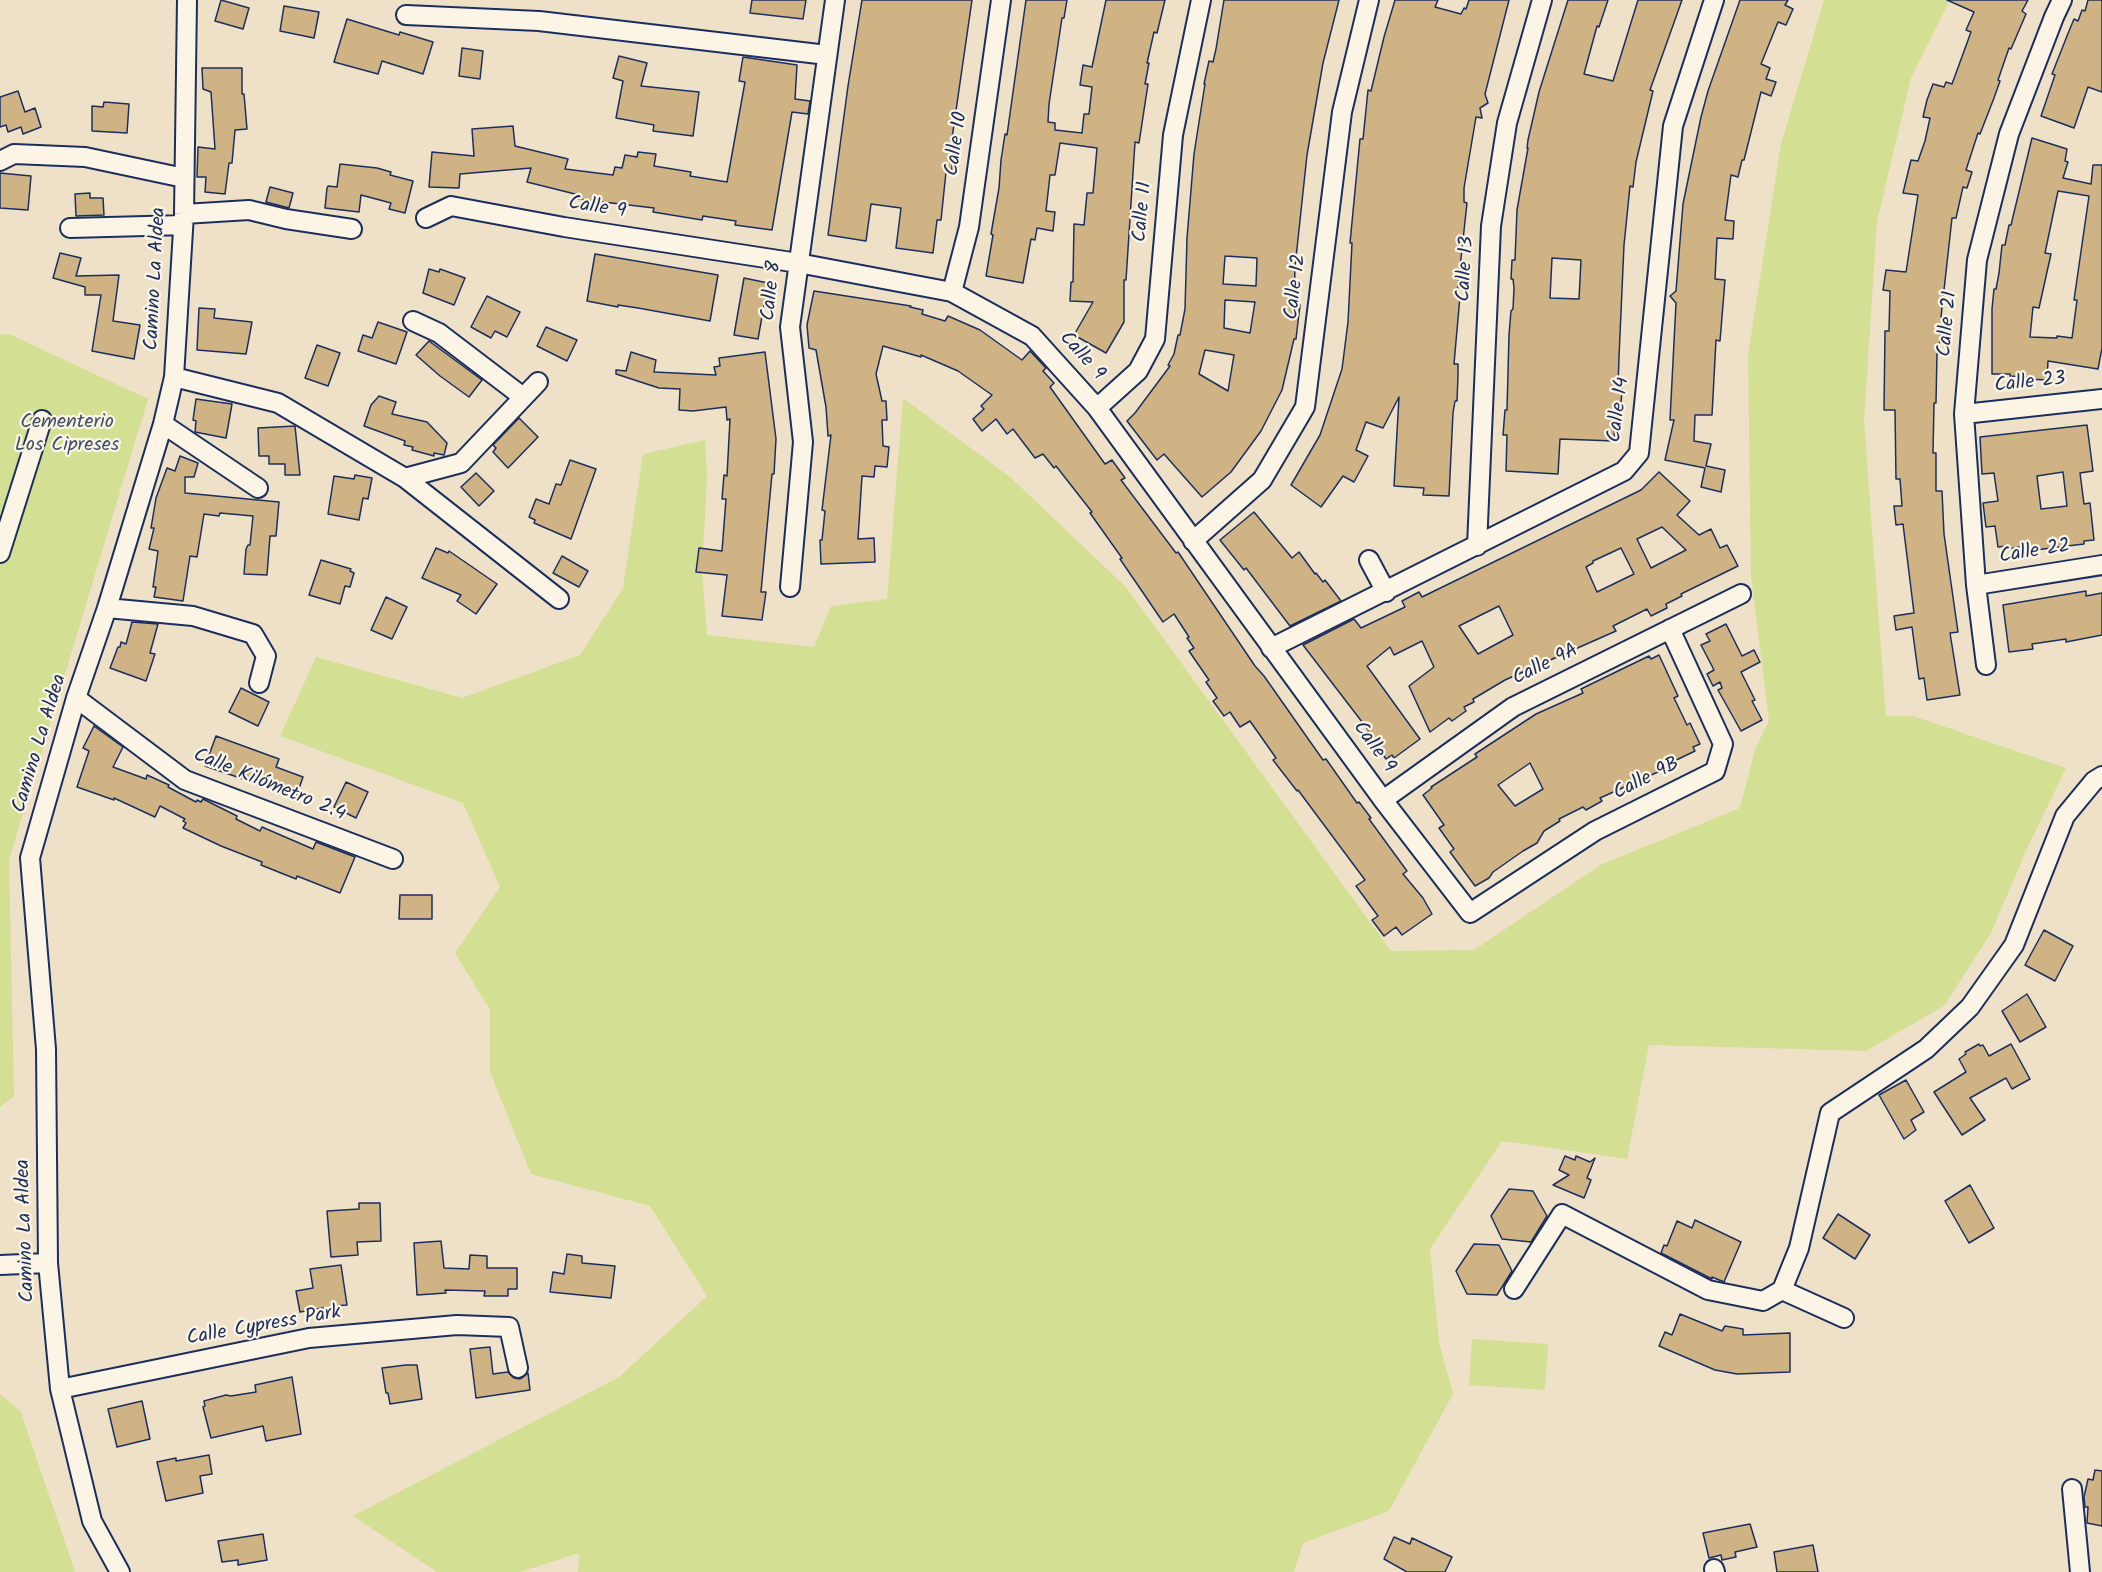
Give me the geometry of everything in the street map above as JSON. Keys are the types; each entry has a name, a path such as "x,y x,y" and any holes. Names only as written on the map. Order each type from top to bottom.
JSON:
{"street":[{"name":"Camino La Aldea","path":"120,1572 92,1521 60,1389 48,1263 46,1050 30,858 76,698 107,608 163,424 174,377 183,220 187,0"},
{"name":"Calle 8","path":"790,587 803,442 790,327 836,0"},
{"name":"Calle 10","path":"952,292 969,227 1001,0"},
{"name":"Calle 11","path":"1097,408 1138,371 1155,339 1173,135 1201,0"},
{"name":"Calle 12","path":"1193,541 1262,480 1305,407 1342,112 1369,0"},
{"name":"Calle 13","path":"1477,546 1491,226 1507,123 1542,0"},
{"name":"Calle 14","path":"1272,648 1624,471 1639,453 1673,126 1714,0"},
{"name":"Calle 21","path":"1986,665 1976,585 1964,414 1977,260 2009,134 2062,0"},
{"path":"406,15 539,21 827,55"},
{"path":"0,161 14,154 85,157 184,178"},
{"name":"Calle 9","path":"426,218 451,206 576,229 798,263 952,292 1032,336 1097,408 1383,800 1470,913"},
{"path":"70,228 183,220 249,210 286,219 352,229"},
{"path":"413,321 439,333 524,397"},
{"path":"174,377 278,403 405,478 559,599"},
{"path":"405,478 461,463 538,382"},
{"name":"Calle 23","path":"1964,414 2102,399"},
{"path":"0,553 42,420"},
{"path":"163,424 258,488"},
{"path":"1369,560 1386,592"},
{"name":"Calle 22","path":"1976,585 2102,565"},
{"name":"Calle 9A","path":"1383,800 1513,707 1741,594"},
{"path":"107,608 193,616 253,634 266,656 259,683"},
{"name":"Calle 9B","path":"1470,913 1595,831 1715,771 1723,744 1670,629"},
{"name":"Calle Kilómetro 2.4","path":"76,698 185,780 393,859"},
{"path":"1514,1289 1562,1214 1708,1290 1763,1301 1782,1290 1799,1248 1830,1113 1926,1049 1970,1007 2014,945 2065,816 2094,781 2102,776"},
{"path":"0,1265 48,1263"},
{"path":"1782,1290 1844,1318"},
{"name":"Calle Cypress Park","path":"60,1389 309,1338 457,1325 509,1327 518,1368"},
{"path":"2072,1489 2080,1572"}],"green space":[{"path":"1824,0 1950,0 1911,78 1877,222 1864,421 1886,716 1913,716 2066,768 2026,851 1991,933 1944,1006 1866,1051 1649,1045 1627,1159 1502,1141 1430,1249 1439,1342 1453,1394 1389,1511 1303,1543 1294,1572 578,1572 579,1553 520,1572 437,1572 353,1516 619,1377 707,1296 650,1206 531,1174 490,1072 490,1010 455,953 500,887 463,803 280,736 316,657 462,698 580,655 623,588 643,454 705,440 707,477 702,572 707,635 814,647 831,606 887,599 903,398 1010,477 1126,587 1391,951 1474,950 1602,864 1740,808 1755,749 1769,721 1751,576 1748,355 1781,144"},
{"name":"Cementerio Los Cipreses","path":"9,334 148,399 9,860 14,1096 0,1107 0,335"},
{"path":"1472,1339 1548,1344 1545,1390 1469,1385"},
{"path":"0,1394 21,1412 75,1572 0,1572"}],"building":[{"path":"221,0 249,8 243,29 215,21"},
{"path":"752,0 806,0 803,19 750,13"},
{"path":"862,0 972,0 951,145 956,146 951,173 946,172 941,220 937,220 933,253 896,248 901,208 871,204 866,241 828,235"},
{"path":"1026,0 1067,0 1064,18 1062,18 1048,122 1055,123 1055,130 1082,133 1084,114 1089,114 1092,87 1080,85 1083,65 1092,67 1106,0 1165,0 1147,63 1149,63 1145,84 1148,84 1139,143 1135,142 1126,280 1124,280 1124,322 1106,353 1074,335 1093,302 1070,301 1071,282 1073,282 1074,224 1084,225 1087,193 1093,193 1097,148 1060,143 1055,175 1050,175 1046,211 1055,212 1053,231 1037,228 1035,240 1031,239 1023,283 986,276"},
{"path":"1224,0 1339,0 1323,63 1307,155 1295,267 1294,304 1300,305 1296,339 1294,339 1282,390 1261,431 1231,472 1202,497 1164,454 1157,460 1127,421 1170,366 1168,365 1174,354 1178,335 1180,335 1185,309 1187,238 1194,154 1204,84 1209,61 1213,62","holes":["1225,256 1257,258 1256,286 1223,284","1225,300 1255,302 1250,333 1224,328","1205,350 1234,355 1228,391 1199,374"]},
{"path":"1395,0 1438,0 1435,7 1461,14 1464,8 1466,9 1469,0 1509,0 1485,94 1488,103 1480,108 1482,118 1476,117 1464,188 1464,202 1467,203 1457,295 1460,296 1454,364 1458,364 1457,401 1455,401 1453,413 1449,496 1423,495 1424,488 1394,486 1399,397 1383,428 1366,422 1356,450 1368,456 1354,482 1343,476 1321,507 1291,485 1320,435 1342,369 1348,322 1352,243 1350,243 1360,139 1363,139 1368,90 1371,91"},
{"path":"1568,0 1608,0 1599,27 1597,26 1584,74 1613,81 1638,0 1682,0 1650,90 1653,91 1636,162 1633,187 1630,186 1624,245 1619,357 1618,388 1622,389 1621,404 1616,404 1614,441 1560,439 1558,474 1506,471 1507,435 1503,435 1505,410 1507,410 1509,335 1514,288 1513,279 1511,279 1512,260 1515,260 1517,210 1528,140 1539,92","holes":["1552,258 1581,260 1579,299 1550,298"]},
{"path":"1740,0 1788,0 1785,5 1793,9 1786,25 1778,22 1761,64 1770,68 1766,79 1776,82 1771,96 1761,92 1738,177 1731,175 1725,220 1734,221 1733,239 1717,238 1715,279 1725,280 1720,341 1716,340 1712,415 1695,415 1694,441 1711,444 1706,466 1725,470 1721,492 1701,487 1705,468 1665,460 1674,420 1670,420 1676,303 1670,296 1676,291 1683,204 1701,117"},
{"path":"1947,0 2028,0 2022,11 2026,14 2011,49 2009,48 1994,98 1980,134 1978,133 1966,170 1972,172 1967,188 1963,187 1956,218 1952,218 1941,317 1943,317 1937,353 1933,453 1936,453 1936,491 1942,491 1944,534 1958,632 1950,633 1960,695 1927,700 1924,678 1919,679 1912,627 1896,630 1894,616 1914,613 1903,524 1896,525 1894,506 1902,506 1900,479 1896,479 1895,410 1884,410 1885,331 1889,331 1890,291 1883,290 1886,270 1906,272 1918,195 1903,193 1911,160 1918,161 1925,141 1930,118 1923,117 1927,100 1933,84 1944,87 1946,82 1952,84 1971,32 1966,30 1974,12"},
{"path":"2088,0 2102,0 2102,92 2088,87 2074,128 2041,116 2055,75 2052,74 2067,36 2074,19 2078,21 2082,10 2085,11"},
{"path":"284,6 319,12 314,38 280,31"},
{"path":"347,19 399,35 400,32 433,42 423,74 382,61 378,74 334,62"},
{"path":"462,48 483,51 480,79 459,76"},
{"path":"619,56 647,63 641,86 699,92 693,136 653,131 654,125 616,118 623,81 613,78"},
{"path":"743,57 797,65 795,99 810,101 808,114 792,112 772,230 735,225 736,221 703,216 702,220 653,212 654,208 578,199 579,195 527,182 531,168 460,174 459,188 429,187 432,152 474,156 472,129 513,126 515,146 568,159 565,169 613,175 615,167 622,168 625,155 637,157 638,152 656,154 654,166 691,172 690,176 727,182 745,82 739,81"},
{"path":"202,68 242,68 242,94 244,94 247,129 235,130 232,163 229,163 225,194 205,192 206,177 197,177 198,147 215,149 211,92 203,89"},
{"path":"18,91 25,112 35,108 41,127 23,134 21,127 8,132 6,125 0,127 0,97"},
{"path":"104,102 129,104 127,133 92,131 92,106 103,107"},
{"path":"2032,138 2067,149 2065,161 2068,162 2063,178 2091,184 2093,165 2102,165 2102,348 2098,369 2048,361 2047,380 2027,379 2028,377 2010,376 2010,374 1992,374 1994,289 1996,289 1999,273 2002,245 2005,245 2009,225 2011,225","holes":["2058,191 2089,196 2074,300 2077,300 2072,338 2030,337 2033,307 2039,308 2051,254 2045,253"]},
{"path":"340,164 377,168 391,172 390,175 413,181 405,213 389,209 391,203 361,195 359,212 325,208 328,186 337,187"},
{"path":"0,173 31,176 28,210 0,208"},
{"path":"270,187 293,193 289,208 266,202"},
{"path":"90,193 90,198 103,198 104,215 76,216 75,194"},
{"path":"60,253 81,258 76,276 119,275 113,321 140,325 134,359 92,351 101,295 85,295 85,287 53,278"},
{"path":"595,254 718,275 710,321 587,301"},
{"path":"429,269 439,272 440,269 465,278 454,305 423,293"},
{"path":"744,278 768,283 758,339 734,335"},
{"path":"814,291 911,306 923,310 922,314 945,321 948,316 980,330 1022,360 1030,351 1046,368 1043,371 1054,383 1050,387 1105,464 1112,460 1125,478 1121,480 1176,553 1178,552 1255,666 1323,760 1326,759 1357,803 1359,802 1371,818 1369,819 1407,871 1403,874 1423,898 1432,914 1402,935 1396,927 1384,936 1372,920 1378,916 1356,886 1365,880 1273,760 1276,758 1250,721 1240,727 1230,712 1224,716 1213,701 1217,698 1206,682 1209,680 1189,651 1194,648 1174,614 1163,622 1090,513 1092,512 1056,466 1054,468 1043,454 1035,458 1013,429 1007,434 996,419 982,431 973,419 984,409 981,406 992,395 958,371 921,355 921,357 883,346 876,374 882,401 886,401 887,420 882,420 883,446 889,447 887,467 875,466 874,477 862,476 858,539 874,538 875,562 821,564 820,540 822,540 825,511 822,510 831,435 828,436 826,407 816,350 809,348 807,325"},
{"path":"487,296 520,312 507,337 495,331 491,338 471,327"},
{"path":"199,308 215,309 214,318 252,322 246,354 197,350"},
{"path":"378,322 407,332 396,364 358,351 363,335 372,338"},
{"path":"546,327 577,340 567,361 537,346"},
{"path":"429,341 482,380 469,397 416,355"},
{"path":"317,345 340,353 328,386 305,378"},
{"path":"631,352 656,360 654,372 716,375 714,367 720,366 719,358 765,352 776,439 761,592 766,592 762,620 722,616 727,575 696,572 699,548 722,551 726,499 722,499 724,475 727,476 730,419 727,420 726,407 693,411 679,410 680,389 659,388 616,374 616,370 626,371"},
{"path":"379,396 396,402 392,414 427,422 447,443 444,455 434,453 434,456 412,450 413,447 404,445 405,441 364,426 371,405"},
{"path":"196,399 232,404 226,438 195,432 196,421 193,420"},
{"path":"519,418 538,437 508,468 493,452 496,448 493,445"},
{"path":"2087,425 2093,471 2080,473 2084,504 2090,503 2094,540 2084,541 2084,544 2027,551 2026,546 2007,549 2007,546 1998,547 1995,526 1986,527 1983,503 1998,501 1994,473 1982,474 1980,437","holes":["2063,472 2067,506 2041,509 2037,476"]},
{"path":"295,426 300,475 285,475 285,464 269,464 269,456 259,456 258,428"},
{"path":"180,456 198,463 194,477 185,477 185,493 279,502 276,536 270,536 267,575 244,574 246,549 250,545 253,516 204,514 197,557 190,556 183,601 154,597 156,587 153,587 158,551 149,549 154,528 151,528 156,498 167,468 175,471"},
{"path":"570,460 596,469 571,539 534,523 535,520 529,517 536,499 549,504 556,484 561,485"},
{"path":"1659,472 1690,501 1677,515 1699,535 1711,529 1720,548 1727,545 1738,566 1681,594 1682,596 1666,604 1667,608 1651,616 1647,609 1613,626 1616,631 1505,680 1473,699 1474,702 1464,707 1466,711 1452,721 1449,718 1430,732 1409,686 1434,667 1422,641 1394,655 1390,647 1367,666 1420,739 1394,758 1392,755 1386,759 1367,732 1369,731 1303,645 1354,619 1361,628 1405,607 1402,601 1419,592 1422,597 1641,490","holes":["1662,527 1686,550 1651,568 1637,539","1621,548 1634,574 1597,592 1586,567 1593,561","1499,606 1513,635 1478,654 1459,626"]},
{"path":"476,473 494,491 479,506 461,487"},
{"path":"355,475 372,478 368,499 363,498 359,520 328,514 334,476 354,479"},
{"path":"1254,512 1292,558 1299,552 1315,574 1323,582 1325,580 1341,601 1290,626 1246,568 1244,570 1220,540"},
{"path":"436,548 448,553 449,551 497,584 476,614 457,601 461,595 422,578"},
{"path":"562,556 588,571 579,587 553,573"},
{"path":"321,560 351,569 350,571 354,573 350,587 345,586 340,604 309,595"},
{"path":"2086,591 2086,596 2102,593 2102,635 2066,642 2066,639 2032,644 2033,649 2009,652 2003,605"},
{"path":"386,597 407,607 392,639 371,630"},
{"path":"132,622 158,624 150,653 155,654 146,681 110,668 121,642 126,644"},
{"path":"1726,624 1742,656 1754,650 1760,662 1741,672 1762,720 1741,731 1718,690 1722,688 1720,682 1713,686 1707,674 1714,670 1701,645 1710,641 1706,634"},
{"path":"1659,655 1678,696 1674,698 1687,725 1690,723 1700,744 1693,747 1695,751 1668,764 1669,767 1600,798 1602,801 1586,810 1583,807 1559,819 1560,821 1544,831 1537,843 1475,886 1450,852 1454,849 1439,828 1444,825 1423,795 1431,787 1477,757 1475,754 1536,714 1583,693 1581,689 1649,656 1651,659","holes":["1530,763 1543,789 1515,806 1498,785"]},
{"path":"241,688 269,702 258,726 229,712"},
{"path":"94,726 123,747 113,767 146,779 147,775 169,785 168,787 196,802 197,800 201,802 203,799 237,816 236,819 260,831 262,827 313,849 316,842 355,857 340,893 261,865 262,862 183,828 186,823 183,821 185,819 160,806 155,817 114,798 114,800 77,787 89,751 83,748"},
{"path":"216,736 279,759 276,767 303,777 296,797 205,766"},
{"path":"346,782 368,792 356,818 334,807"},
{"path":"400,895 432,895 432,919 399,919"},
{"path":"2044,930 2073,946 2055,981 2025,965"},
{"path":"2027,994 2046,1027 2020,1042 2002,1011"},
{"path":"1979,1044 1983,1045 1989,1056 2011,1044 2030,1079 2012,1089 2006,1078 1970,1098 1985,1120 1962,1135 1934,1092 1966,1072 1959,1059 1966,1054 1965,1052"},
{"path":"1906,1080 1924,1112 1911,1120 1916,1130 1904,1139 1879,1095"},
{"path":"1565,1156 1575,1160 1576,1156 1590,1162 1595,1158 1587,1178 1591,1180 1584,1198 1553,1185 1569,1175 1559,1170"},
{"path":"1970,1185 1994,1228 1969,1243 1945,1201"},
{"path":"1509,1189 1533,1191 1547,1216 1531,1242 1502,1239 1491,1216"},
{"path":"359,1203 380,1203 381,1241 357,1242 358,1255 331,1257 327,1211 359,1209"},
{"path":"1838,1214 1870,1235 1855,1259 1823,1238"},
{"path":"1695,1220 1741,1242 1724,1282 1712,1277 1712,1279 1661,1253 1664,1245 1667,1246 1677,1221 1692,1228"},
{"path":"441,1241 444,1268 469,1269 470,1255 487,1256 487,1268 517,1268 517,1289 508,1289 508,1296 484,1296 485,1291 445,1290 446,1293 417,1295 414,1243"},
{"path":"1474,1244 1499,1245 1512,1271 1497,1295 1467,1294 1456,1271"},
{"path":"567,1254 582,1256 582,1263 615,1266 611,1298 550,1292 553,1272 564,1274"},
{"path":"341,1265 347,1305 334,1306 326,1311 323,1308 300,1312 296,1291 313,1288 310,1269"},
{"path":"1680,1314 1722,1331 1725,1326 1743,1329 1743,1335 1790,1333 1790,1372 1737,1374 1715,1370 1659,1346 1665,1332 1672,1335"},
{"path":"490,1347 493,1374 508,1372 514,1378 520,1379 528,1373 530,1390 476,1398 470,1349"},
{"path":"417,1365 422,1399 390,1404 382,1368"},
{"path":"292,1377 301,1434 266,1441 263,1426 211,1438 203,1407 205,1406 204,1401 226,1395 256,1392 255,1385"},
{"path":"142,1401 150,1439 117,1447 108,1409"},
{"path":"209,1455 212,1474 200,1476 203,1493 166,1501 157,1462"},
{"path":"2095,1470 2102,1471 2102,1526 2087,1523 2088,1507 2085,1507 2084,1497 2088,1479 2093,1480"},
{"path":"1750,1524 1757,1547 1735,1552 1736,1557 1722,1560 1721,1555 1709,1558 1703,1533"},
{"path":"263,1534 267,1560 238,1565 238,1560 222,1562 218,1541"},
{"path":"1394,1537 1410,1544 1412,1538 1452,1557 1445,1572 1407,1572 1384,1559"},
{"path":"1813,1545 1818,1572 1777,1572 1774,1552"}]}
